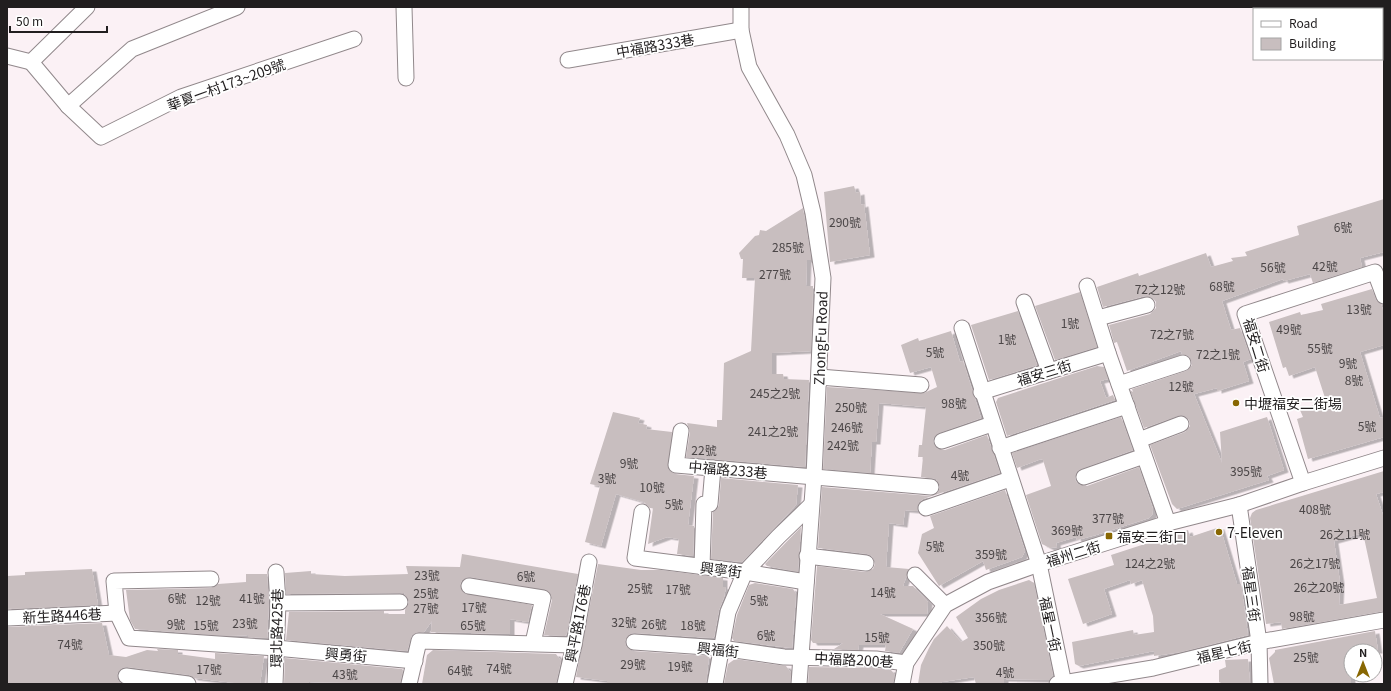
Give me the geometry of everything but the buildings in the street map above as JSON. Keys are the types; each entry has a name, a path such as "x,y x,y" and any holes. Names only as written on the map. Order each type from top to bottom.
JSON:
{"street":[{"path":"31,62 87,7"},
{"path":"7,56 31,62 68,106 132,49 237,7"},
{"path":"404,7 406,78"},
{"name":"ZhongFu Road","path":"741,7 741,30 749,67 787,135 804,175 813,213 822,278 814,476 807,556 799,684"},
{"name":"中福路333巷","path":"568,60 741,30"},
{"name":"華夏一村173~209號","path":"68,106 101,137 180,97 354,39"},
{"name":"福安二街","path":"1303,483 1245,314 1375,272 1384,296"},
{"path":"1087,286 1108,353 1168,523"},
{"path":"1024,302 1048,371"},
{"path":"1098,318 1147,305"},
{"path":"962,328 981,392 1038,564"},
{"name":"福安三街","path":"981,392 1108,353"},
{"path":"1119,384 1183,363"},
{"path":"819,377 921,385"},
{"path":"1000,448 1127,406"},
{"path":"942,441 992,424"},
{"path":"1139,440 1181,424"},
{"name":"中福路233巷","path":"681,431 676,465 931,487"},
{"path":"1084,477 1144,456"},
{"name":"福州二街","path":"902,684 906,662 945,605 988,582 1038,564 1168,523 1239,505 1384,458"},
{"path":"702,567 704,504 710,504 713,468"},
{"path":"926,508 1010,480"},
{"path":"715,684 728,612 745,572 811,505"},
{"name":"福星三街","path":"1239,505 1259,642 1260,684"},
{"name":"興寧街","path":"642,512 636,558 745,572 806,582"},
{"path":"807,556 866,563"},
{"name":"興平路176巷","path":"565,684 574,645 589,562"},
{"name":"福星一街","path":"1038,564 1064,684"},
{"name":"環北路425巷","path":"275,684 278,603 276,572"},
{"path":"914,575 945,605"},
{"path":"117,612 114,581 211,579"},
{"path":"469,586 543,598 533,643"},
{"path":"278,603 400,602"},
{"name":"新生路446巷","path":"7,618 117,612"},
{"name":"興勇街","path":"117,612 129,638 276,648 415,661"},
{"name":"福星七街","path":"1057,684 1153,668 1259,642 1384,620"},
{"path":"409,684 419,641 574,645"},
{"name":"興福街","path":"634,642 721,648 784,657 801,656"},
{"name":"中福路200巷","path":"801,656 876,659 906,662"},
{"path":"126,676 188,684"}],"place":[{"name":"中壢福安二街場","path":"1236,403"},
{"name":"7-Eleven","path":"1219,532"},
{"name":"福安三街口","path":"1109,536"}]}
